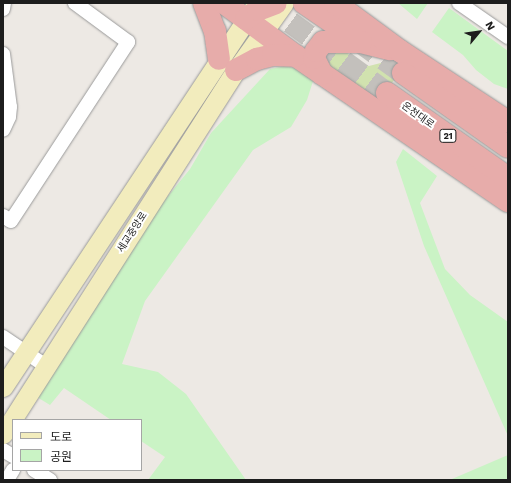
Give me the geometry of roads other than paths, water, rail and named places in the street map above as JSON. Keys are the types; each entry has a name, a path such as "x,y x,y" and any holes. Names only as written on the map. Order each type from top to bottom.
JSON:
{"highway":[{"path":"204,3 228,65 273,55 296,56"},
{"path":"224,3 251,11 276,3"},
{"path":"304,3 361,42"},
{"path":"335,3 400,51 508,122"},
{"path":"361,3 366,10 428,58 440,76"},
{"path":"251,11 264,32 296,56 508,201"},
{"path":"322,74 314,58 316,51 323,42 361,42 400,51"},
{"name":"21","path":"403,73 508,147"},
{"name":"온천대로","path":"387,92 508,178"}],"main road":[{"name":"세교중앙로","path":"3,387 228,65 264,32 284,3"},
{"name":"세교중앙로","path":"12,419 228,65 251,11"},
{"name":"세교중앙로","path":"3,434 12,420"}],"street":[{"path":"3,9 4,3"},
{"path":"3,216 11,221 128,42 75,3"},
{"path":"459,3 508,38"},
{"path":"3,54 10,107 9,117 3,130"},
{"path":"3,337 46,366"},
{"path":"3,450 12,455"},
{"path":"7,480 13,471"},
{"path":"36,471 50,480"}],"tunnel":[{"path":"264,3 387,93"},
{"path":"357,40 403,73"}]}
